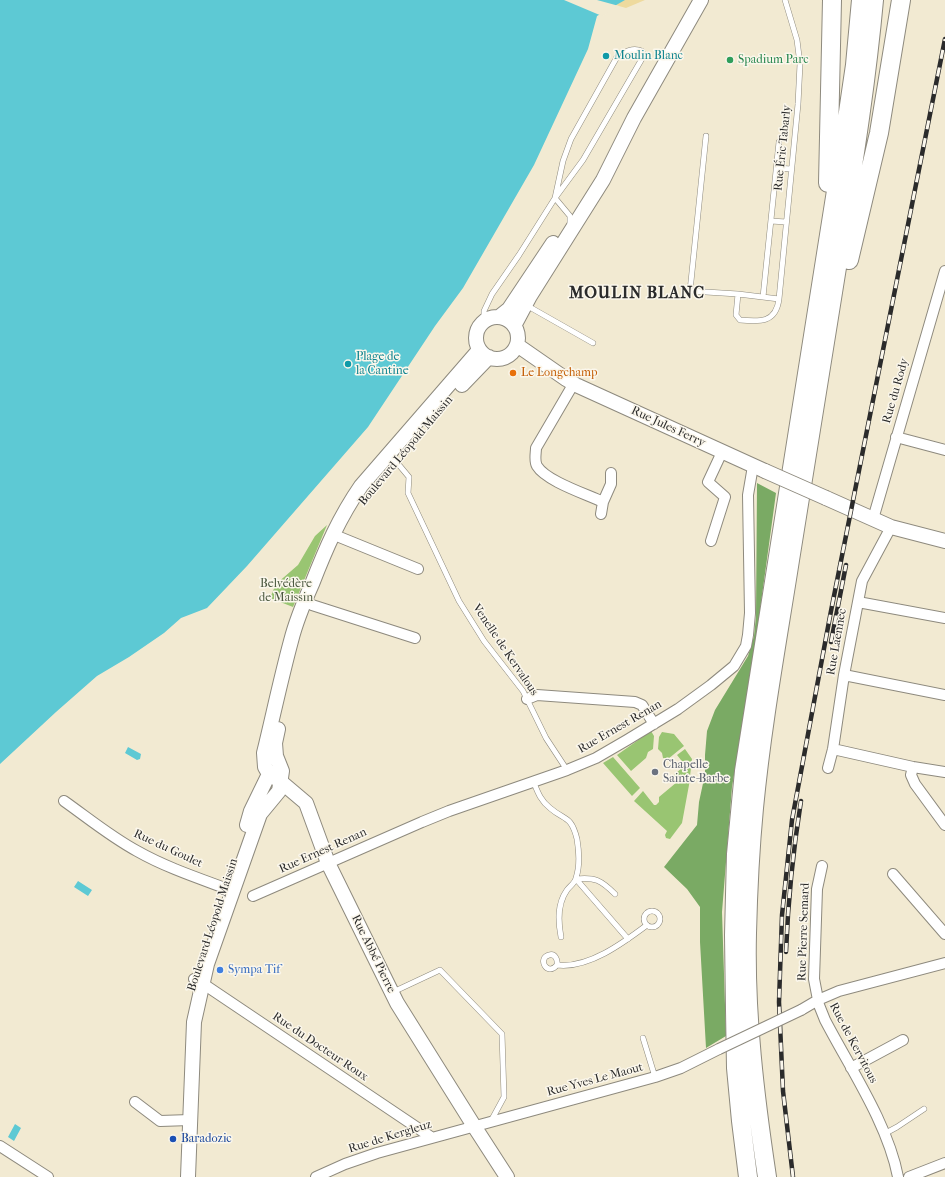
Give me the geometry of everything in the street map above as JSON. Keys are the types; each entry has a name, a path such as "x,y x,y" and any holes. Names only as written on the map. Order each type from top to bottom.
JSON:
{"highway":[{"path":"826,254 832,0"},
{"path":"748,1177 736,1068 734,936 736,854 744,771 855,65 861,0"},
{"path":"756,1177 758,1153 748,995 747,936 753,816 762,742 867,75 874,0"},
{"path":"826,339 842,294 879,133 901,0"},
{"path":"735,979 747,1114 758,1153 767,1177"}],"street":[{"path":"514,326 525,305 603,180 676,43 701,0"},
{"path":"499,317 509,309 630,128"},
{"name":"Rue du Rody","path":"873,518 945,271"},
{"path":"499,317 507,320 514,326 517,335 517,344 506,357 494,359 484,354 477,345 476,335 480,325 491,318 499,317"},
{"name":"Rue Jules Ferry","path":"517,344 574,383 722,452 891,527 945,541"},
{"name":"Boulevard Léopold Maissin","path":"180,1177 198,981 207,964 229,889 260,814 279,791 275,778 265,767 264,753 291,640 304,603 336,536 352,516 391,458 470,376 484,354"},
{"path":"574,383 536,448 535,456 537,465 546,476 603,502"},
{"path":"896,437 945,450"},
{"path":"711,541 725,498 708,482 722,452"},
{"name":"Rue Ernest Renan","path":"253,896 449,811 534,783 596,758 678,709 734,666 746,646 750,613 748,495 759,469"},
{"path":"601,514 603,502 611,484 611,472"},
{"name":"Rue Laennec","path":"828,768 833,749 844,675 862,581 891,527"},
{"path":"336,536 418,569"},
{"name":"Boulevard Léopold Maissin","path":"275,778 282,771 276,756 275,743 298,642 336,536"},
{"path":"858,602 945,618"},
{"path":"312,605 415,638"},
{"path":"844,675 945,694"},
{"path":"527,699 537,695 635,702 642,705 654,724"},
{"path":"833,749 913,767 945,772"},
{"path":"913,767 912,775 915,784 945,825"},
{"name":"Rue Abbé Pierre","path":"275,778 306,803 328,863 397,1003 474,1126 508,1177"},
{"name":"Rue du Goulet","path":"64,800 106,832 137,852 194,877 229,889"},
{"name":"Rue Pierre Semard","path":"818,1000 814,979 817,889 822,866"},
{"path":"893,874 945,934"},
{"name":"Rue de Kervitous","path":"898,1177 895,1160 872,1105 825,1020 818,1000 856,986 945,963"},
{"name":"Rue du Docteur Roux","path":"198,981 431,1138"},
{"name":"Rue Yves Le Maout","path":"474,1126 654,1077 681,1068 818,1000"},
{"path":"851,1068 903,1040"},
{"path":"135,1102 160,1121 186,1120"},
{"name":"Boulevard Léopold Maissin","path":"186,1120 188,1177"},
{"name":"Rue de Kergleuz","path":"321,1176 345,1164 377,1153 474,1126"},
{"path":"0,1146 48,1177"},
{"path":"909,1177 945,1163"}],"lane":[{"name":"Rue Éric Tabarly","path":"779,299 798,104 800,64 797,40 785,0"},
{"path":"484,322 484,311 492,294 519,255 554,198 583,160 643,57 642,51 631,49 617,57 571,139 563,161 554,198"},
{"path":"706,136 690,291 738,294 779,299 778,306 775,313 765,320 758,322 740,320 736,315 738,294"},
{"path":"763,297 779,142"},
{"path":"777,168 791,169"},
{"path":"554,198 570,216 571,221 554,252 556,256"},
{"path":"771,221 786,222"},
{"path":"525,305 593,343"},
{"name":"Venelle de Kervalous","path":"391,458 408,477 408,493 460,600 484,641 523,691 546,738 567,770"},
{"path":"534,783 539,796 545,804 568,819 574,828 577,840 579,856 576,879 562,899 559,912 558,923 561,937"},
{"path":"576,879 587,878 601,881 614,894"},
{"path":"576,879 628,939"},
{"path":"557,964 566,966 582,963 628,939 647,926"},
{"path":"392,992 440,970 502,1034 504,1097 491,1122"},
{"path":"643,1038 654,1077"},
{"path":"884,1134 897,1128 924,1109"}],"green space":[{"path":"757,483 776,493 754,654 732,787 722,912 726,1036 706,1048 700,942 700,907 687,889 664,867 697,825 699,802 705,774 707,731 715,710 748,656 754,636 756,617"},
{"name":"Belvédère de Maissin","path":"327,525 293,607 270,598 276,584 298,565 315,536"},
{"path":"651,731 654,736 653,749 648,752 646,758 631,771 617,755"},
{"path":"662,732 674,734 684,746 668,759 663,758 662,753 658,749 659,737"},
{"path":"685,749 692,759 689,785 682,823 670,839 666,838 665,835 667,831 634,801 643,791 654,805 659,802 659,797 677,782 673,776 685,765 677,755"},
{"path":"613,757 640,788 632,796 603,763"}],"sand":[{"path":"597,0 645,0 626,8"}],"water":[{"path":"0,0 625,0 597,16 588,49 534,165 463,288 435,326 368,427 247,566 207,608 181,618 164,633 129,657 97,676 0,764"},
{"path":"128,747 141,754 140,759 137,760 125,753"},
{"path":"78,881 92,890 88,896 74,887"},
{"path":"15,1124 21,1128 14,1141 8,1137"}],"pier":[{"path":"564,0 597,0 619,6 602,16"}],"railway":[{"path":"793,1177 783,1091 779,1002 782,915 792,820 831,611 945,39"},
{"path":"831,642 846,565"},
{"path":"786,952 791,876 801,801"}],"place":[{"name":"Moulin Blanc","path":"606,56"},
{"name":"Spadium Parc","path":"730,60"},
{"name":"Plage de la Cantine","path":"348,364"},
{"name":"Le Longchamp","path":"513,373"},
{"name":"Chapelle Sainte-Barbe","path":"655,772"},
{"name":"Sympa Tif","path":"220,970"},
{"name":"Baradozic","path":"173,1139"}],"district":[{"name":"MOULIN BLANC","path":"637,294"}]}
